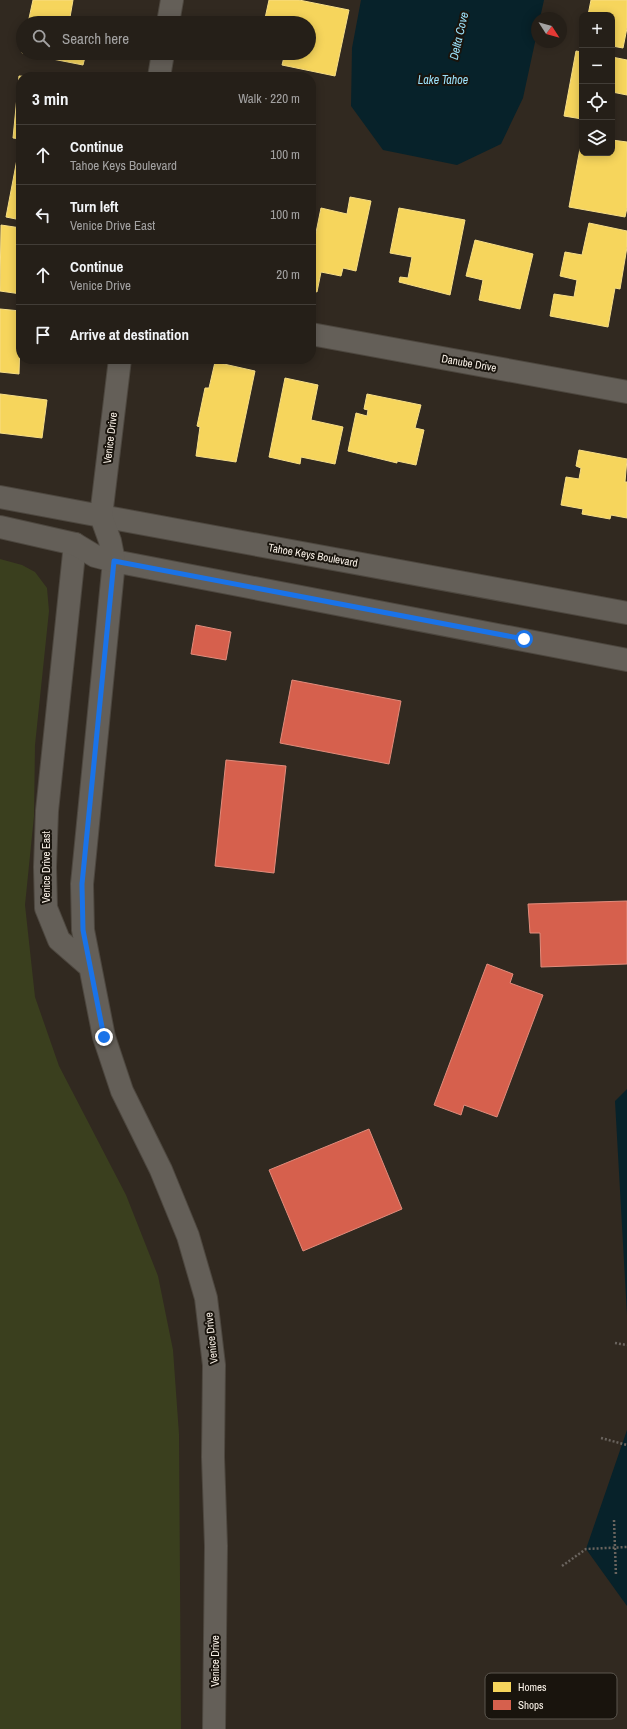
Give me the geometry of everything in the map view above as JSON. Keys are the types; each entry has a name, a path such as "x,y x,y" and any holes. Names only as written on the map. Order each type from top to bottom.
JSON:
{"street":[{"path":"169,16 172,0"},
{"path":"160,72 162,60"},
{"name":"Danube Drive","path":"316,335 627,392"},
{"name":"Venice Drive","path":"101,516 119,364"},
{"name":"Tahoe Keys Boulevard","path":"0,497 627,613"},
{"path":"75,544 82,533 101,516 110,541 114,561 82,884 83,930 90,968"},
{"path":"0,527 75,544 95,556 114,561 627,660"},
{"name":"Venice Drive East","path":"75,544 47,811 45,867 46,908 59,940 90,968"},
{"name":"Venice Drive","path":"90,968 104,1037 122,1091 162,1170 188,1236 206,1298 214,1365 213,1457 216,1546 214,1729"}],"path":[{"path":"615,1343 627,1345"},
{"path":"601,1438 627,1445"},
{"path":"614,1520 616,1576"},
{"path":"562,1566 586,1549 627,1547"}],"green space":[{"path":"0,559 22,565 35,572 47,588 49,611 35,745 34,816 25,905 35,997 59,1066 126,1195 158,1276 173,1350 179,1434 181,1729 0,1729"}],"water":[{"name":"Lake Tahoe","path":"361,0 544,0 541,12 531,12 531,48 534,48 523,98 501,144 457,165 383,150 351,106 352,48"},
{"path":"627,1089 627,1315 615,1101"},
{"path":"627,1430 627,1606 586,1549"}],"building: Homes":[{"path":"33,0 73,0 70,16 30,16"},
{"path":"269,0 299,0 349,10 335,76 282,65 283,60 316,60 316,16 266,16"},
{"path":"591,0 627,0 627,28 623,48 615,47 615,12 589,12"},
{"path":"576,51 579,52 579,118 564,116"},
{"path":"615,58 627,60 627,95 615,93"},
{"path":"58,60 84,60 83,65"},
{"path":"16,107 16,138 13,138"},
{"path":"615,140 627,142 627,208 625,217 569,207 579,154 579,156 615,156"},
{"path":"16,164 16,219 6,217"},
{"path":"350,197 371,201 356,271 343,268 341,276 321,272 316,292 316,232 321,208 347,214"},
{"path":"399,208 465,220 450,295 399,282 400,277 408,278 412,257 390,253"},
{"path":"589,223 627,231 627,247 620,289 615,288 608,327 550,316 554,294 574,297 577,280 560,276 565,252 582,255"},
{"path":"1,225 16,227 16,293 0,291"},
{"path":"475,240 533,254 520,309 479,300 483,280 466,276"},
{"path":"0,309 16,311 16,364 19,364 19,374 0,372"},
{"path":"215,364 224,364 255,371 236,462 196,456 200,427 197,426 205,388 209,388"},
{"path":"285,378 318,385 311,420 343,427 335,464 301,457 300,464 269,457"},
{"path":"0,394 47,400 42,438 0,433"},
{"path":"367,394 421,405 415,428 424,430 416,465 397,461 397,463 348,451 356,413 367,416 368,410 364,409"},
{"path":"579,450 627,459 625,482 627,482 627,518 611,515 610,519 582,514 583,509 561,505 566,477 579,479 581,468 576,466"}],"building: Shops":[{"path":"196,625 231,632 226,660 191,654"},
{"path":"292,680 401,701 389,764 280,743"},
{"path":"226,760 286,766 274,873 215,866"},
{"path":"627,901 627,964 541,967 540,933 530,933 528,904"},
{"path":"487,964 513,974 510,983 543,995 497,1117 464,1105 461,1115 434,1105"},
{"path":"369,1129 402,1209 303,1251 269,1170"}],"route":[{"path":"104,1037 83,930 82,884 114,561 524,639"}],"water label":[{"name":"Delta Cove","path":"459,36"}]}
